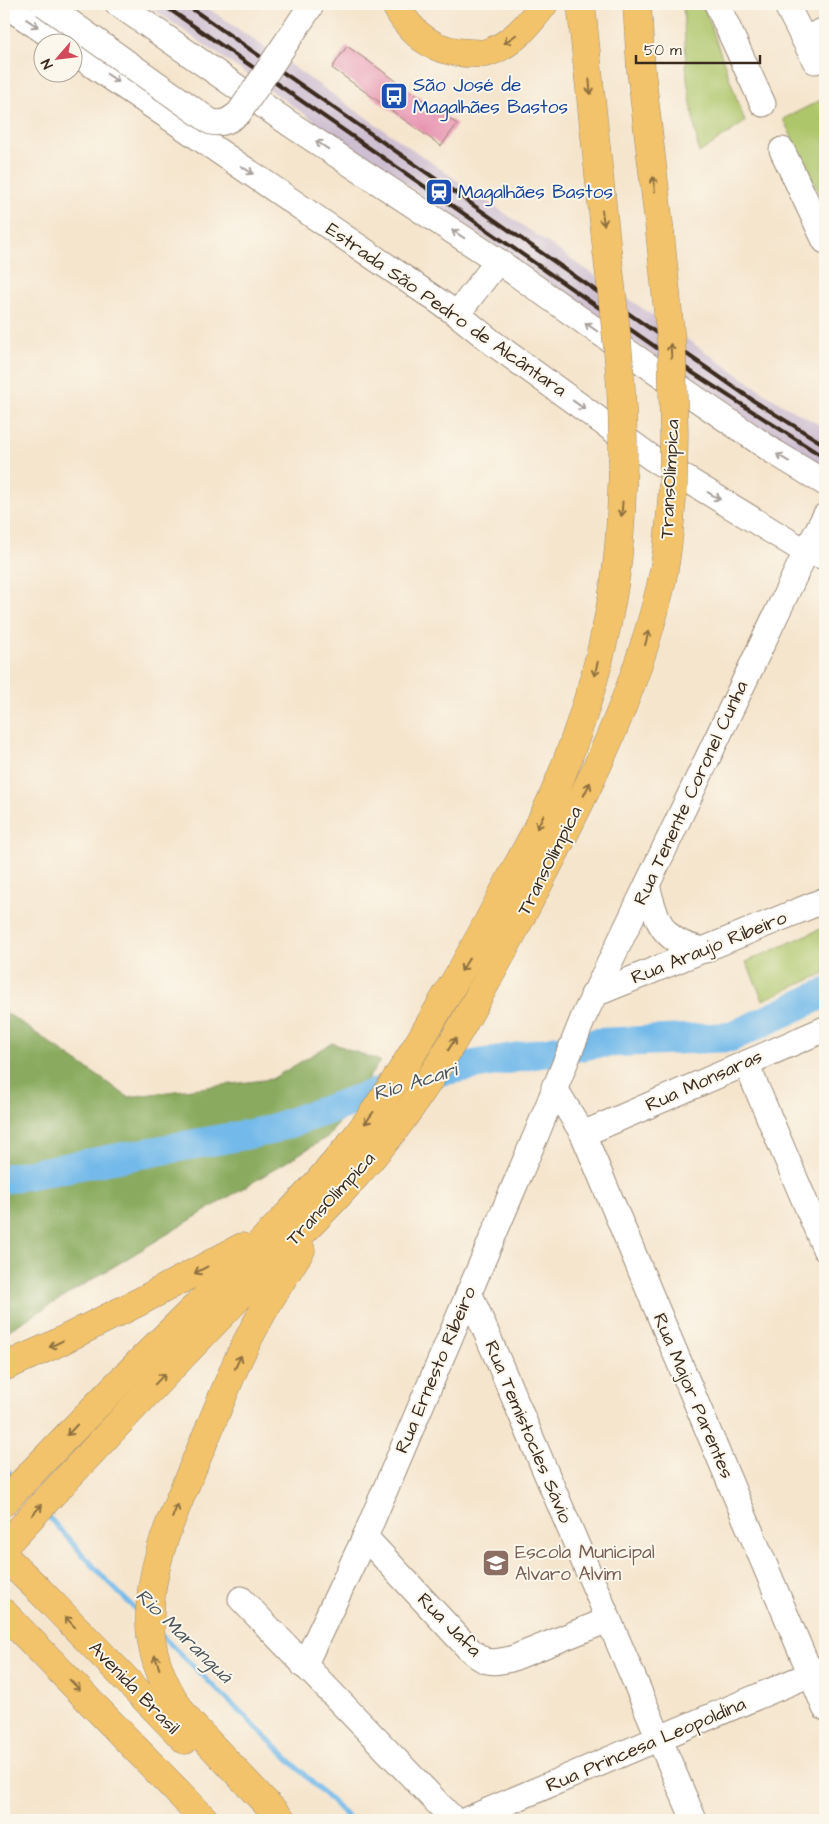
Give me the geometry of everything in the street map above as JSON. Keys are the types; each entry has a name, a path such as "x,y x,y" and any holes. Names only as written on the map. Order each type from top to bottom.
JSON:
{"highway":[{"path":"395,4 406,24 430,43 445,50 460,53 486,53 507,42 527,26 544,4"},
{"name":"TransOlímpica","path":"4,1502 105,1395 274,1230 348,1146 385,1096 470,956 554,795 589,696 603,639 616,574 622,506 623,430 618,347 581,4"},
{"name":"TransOlímpica","path":"4,1546 126,1414 359,1171 394,1130 419,1095 467,1018 566,831 591,780 622,708 645,647 661,586 673,488 672,352 641,70 637,4"},
{"path":"282,1820 190,1723 177,1706 162,1679 154,1652 150,1627 150,1595 157,1557 238,1360 269,1300 318,1226 359,1171"},
{"path":"4,1367 139,1302 274,1230"},
{"name":"Avenida Brasil","path":"4,1556 263,1820"},
{"path":"4,1613 206,1820"}],"street":[{"path":"4,4 45,32"},
{"path":"44,4 211,122 217,124 224,123 239,113 312,4"},
{"path":"118,4 290,124 498,261 766,446 825,483"},
{"path":"717,4 763,104"},
{"path":"786,4 815,43"},
{"name":"Estrada São Pedro de Alcântara","path":"82,58 457,314 493,343 652,458 819,557"},
{"path":"782,150 825,241"},
{"path":"457,314 498,261"},
{"name":"Rua Tenente Coronel Cunha","path":"557,1080 588,1005 647,885 819,557 825,516"},
{"path":"647,885 654,912 664,931 679,944 706,950"},
{"name":"Rua Araujo Ribeiro","path":"588,1005 822,897"},
{"name":"Rua Monsaras","path":"583,1134 825,1029"},
{"path":"746,1063 825,1249"},
{"name":"Rua Major Parentes","path":"557,1080 583,1134 818,1671 825,1708"},
{"name":"Rua Ernesto Ribeiro","path":"304,1666 365,1537 537,1133 557,1080"},
{"name":"Rua Temistocles Sávio","path":"469,1292 694,1820"},
{"name":"Rua Jafa","path":"365,1537 468,1648 482,1660 495,1663 511,1660 608,1620"},
{"path":"241,1599 454,1820"},
{"name":"Rua Princesa Leopoldina","path":"466,1820 818,1671"}],"shaded area":[{"path":"145,4 202,4 775,400 825,428 825,471 814,466"}],"green space":[{"path":"683,4 703,4 745,122 699,153 687,80"},
{"path":"825,98 825,206 783,119"},
{"path":"825,927 825,973 763,1000 746,962"},
{"path":"4,1011 128,1097 272,1079 332,1043 380,1061 329,1136 4,1333"}],"building":[{"name":"São José de Magalhães Bastos","path":"347,46 457,124 441,146 332,68"}],"waterway":[{"name":"Rio Acari","path":"4,1179 266,1131 440,1071 597,1043 731,1037 825,993"},
{"name":"Rio Maranguá","path":"4,1467 14,1478"},
{"name":"Rio Maranguá","path":"45,1513 140,1614"},
{"name":"Rio Maranguá","path":"162,1636 351,1820"}],"railway":[{"path":"162,4 693,373 825,458"},
{"path":"185,4 754,401 825,445"}],"place":[{"name":"São José de Magalhães Bastos","path":"394,96"},
{"name":"Magalhães Bastos","path":"439,192"},
{"name":"Escola Municipal Alvaro Alvim","path":"496,1563"}]}
